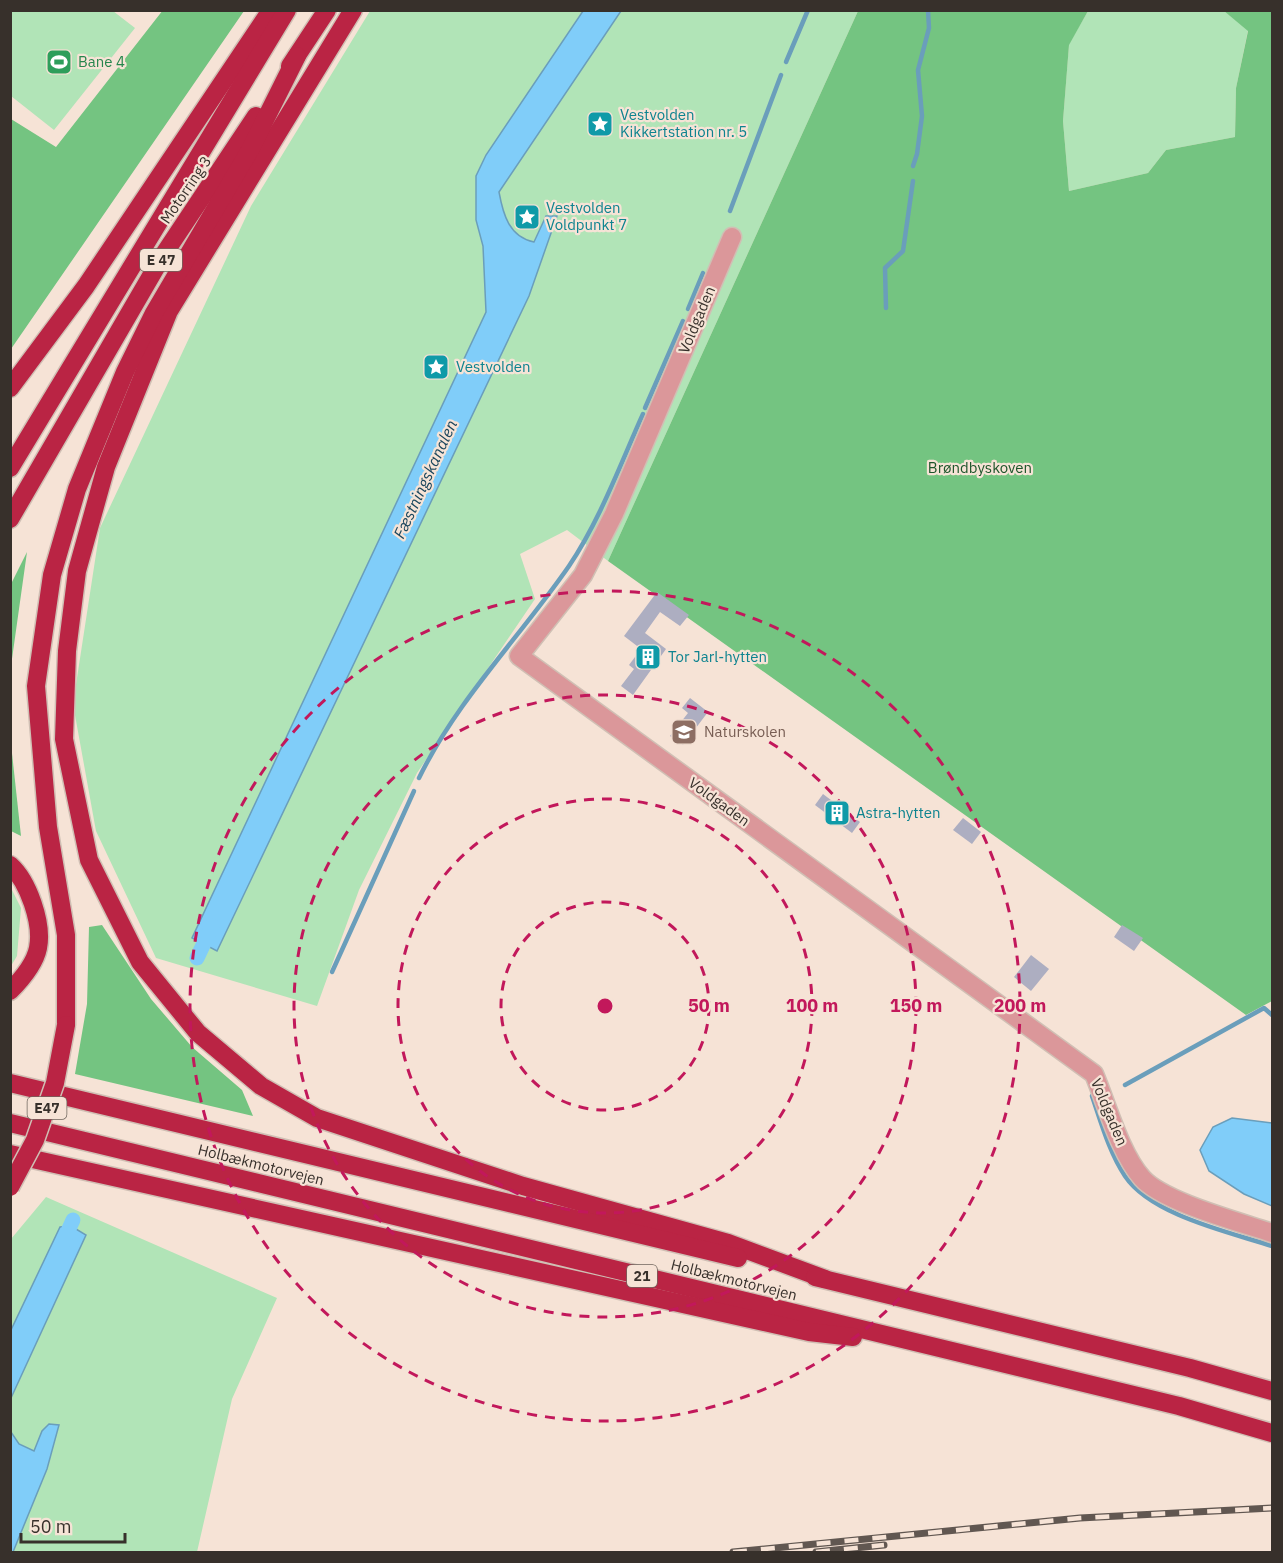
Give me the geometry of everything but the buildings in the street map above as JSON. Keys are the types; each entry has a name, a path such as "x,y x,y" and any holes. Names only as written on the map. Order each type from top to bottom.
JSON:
{"highway":[{"path":"10,388 86,286 271,10"},
{"name":"Motorring 3","path":"10,468 287,10"},
{"name":"Motorring 3","path":"10,519 162,257 327,10"},
{"path":"353,10 169,311 106,466 77,571 67,651 64,739 88,860 140,962 198,1033 261,1086 317,1118 523,1186 728,1243 825,1279"},
{"name":"E47","path":"10,1186 35,1140 55,1083 66,1024 66,935 48,826 36,686 52,575 77,489 125,372 154,313 250,150 297,56"},
{"path":"10,865 20,874 36,913 38,948 23,977 10,991"},
{"name":"Holbækmotorvejen","path":"10,1083 1190,1368 1272,1391"},
{"name":"Holbækmotorvejen","path":"10,1123 1179,1406 1272,1432"},
{"path":"10,1154 809,1332 921,1344"}],"street":[{"name":"Voldgaden","path":"732,237 609,524 583,574 519,656 1094,1074 1130,1162 1143,1180 1163,1194 1272,1233"}],"green space":[{"path":"163,10 244,11 11,349 11,119 56,147"},
{"name":"Bane 4","path":"10,11 113,11 135,28 54,130 11,96"},
{"name":"Vestvolden","path":"370,11 858,11 608,561 567,530 520,554 535,599 417,773 359,890 317,1006 156,958 96,831 73,704 100,528 251,206"},
{"name":"Brøndbyskoven","path":"858,11 1088,11 1069,45 1063,121 1069,191 1148,173 1166,150 1235,137 1236,88 1248,31 1224,11 1272,11 1272,1001 1246,1015 608,561"},
{"path":"1088,11 1224,11 1248,30 1236,88 1235,137 1166,150 1148,173 1069,191 1063,121 1069,44"},
{"path":"27,552 11,666 11,584"},
{"path":"11,744 21,836 11,831"},
{"path":"11,888 21,908 17,956 11,966"},
{"path":"102,925 151,999 192,1047 242,1090 253,1116 75,1074 87,1004 89,927"},
{"path":"46,1197 277,1298 232,1399 197,1552 11,1552 11,1239"}],"water":[{"path":"583,11 621,11 499,192 505,216 513,230 525,239 534,242 546,216 557,216 529,296 217,951 192,938 486,312 483,246 476,220 476,176 486,155"},
{"path":"1232,1118 1272,1123 1272,1206 1244,1194 1209,1171 1200,1150 1213,1127"},
{"path":"71,1226 86,1235 11,1398 11,1330 60,1227"},
{"path":"49,1424 59,1425 47,1469 13,1552 11,1552 11,1432 19,1444 34,1451 42,1431"}],"waterway":[{"path":"786,62 808,10"},
{"path":"913,166 917,154 922,116 918,70 929,28 928,10"},
{"path":"730,211 781,75"},
{"path":"886,308 885,268 903,251 913,181"},
{"path":"688,309 703,273"},
{"path":"645,408 683,321"},
{"path":"419,778 434,749 470,695 569,566 609,492 643,414"},
{"path":"332,972 414,791"},
{"name":"Fæstningskanalen","path":"197,958 212,926"},
{"path":"1125,1085 1264,1008 1272,1015"},
{"path":"1092,1096 1114,1157 1125,1176 1137,1190 1172,1212 1213,1228 1272,1246"},
{"name":"Fæstningskanalen","path":"62,1244 73,1220"}],"railway":[{"path":"733,1552 1080,1518 1272,1508"},
{"path":"816,1552 884,1545"}],"place":[{"name":"Bane 4","path":"59,62"},
{"name":"Vestvolden Kikkertstation nr. 5","path":"600,124"},
{"name":"Vestvolden Voldpunkt 7","path":"527,217"},
{"name":"Vestvolden","path":"436,367"},
{"name":"Tor Jarl-hytten","path":"648,657"},
{"name":"Naturskolen","path":"684,732"},
{"name":"Astra-hytten","path":"837,813"}]}
